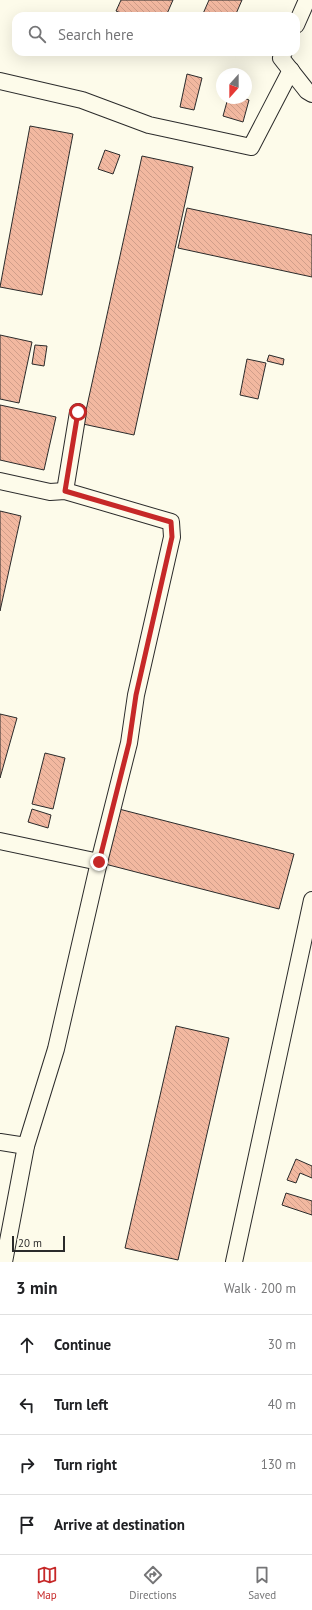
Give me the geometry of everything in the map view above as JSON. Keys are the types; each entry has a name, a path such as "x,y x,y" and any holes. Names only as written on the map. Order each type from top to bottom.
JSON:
{"street":[{"path":"300,16 307,0"},
{"path":"282,56 281,58 307,91 312,94"},
{"path":"0,81 82,100 149,125 251,147 291,70"},
{"path":"65,491 78,412"},
{"path":"0,481 50,492 65,491 171,522 172,537 136,695 129,743 99,862 56,1049 26,1146 4,1262"},
{"path":"0,841 99,862"},
{"path":"234,1262 312,900"},
{"path":"0,1142 26,1146"}],"building":[{"path":"121,0 173,0 168,12 116,11"},
{"path":"209,0 242,0 237,12 204,12"},
{"path":"187,74 202,78 194,110 180,107"},
{"path":"226,104 248,104 243,122 223,116"},
{"path":"30,126 73,134 42,295 0,287"},
{"path":"105,150 120,155 113,174 98,169"},
{"path":"142,156 193,167 134,435 83,424"},
{"path":"187,208 312,235 312,277 178,248"},
{"path":"0,335 32,342 19,403 0,399"},
{"path":"35,345 47,346 44,366 32,364"},
{"path":"269,355 284,359 283,365 267,361"},
{"path":"247,359 266,363 258,399 240,395"},
{"path":"0,405 56,417 44,470 0,460"},
{"path":"0,511 21,516 0,611"},
{"path":"0,714 17,718 0,778"},
{"path":"45,753 65,758 53,809 32,804"},
{"path":"32,809 51,815 48,828 28,822"},
{"path":"119,809 294,854 279,909 105,864"},
{"path":"176,1026 229,1038 178,1260 125,1248"},
{"path":"296,1159 312,1166 312,1178 300,1173 296,1183 287,1180"},
{"path":"286,1193 312,1201 312,1215 282,1205"}],"route":[{"path":"78,412 65,491 171,522 172,537 136,695 129,743 99,862"}]}
